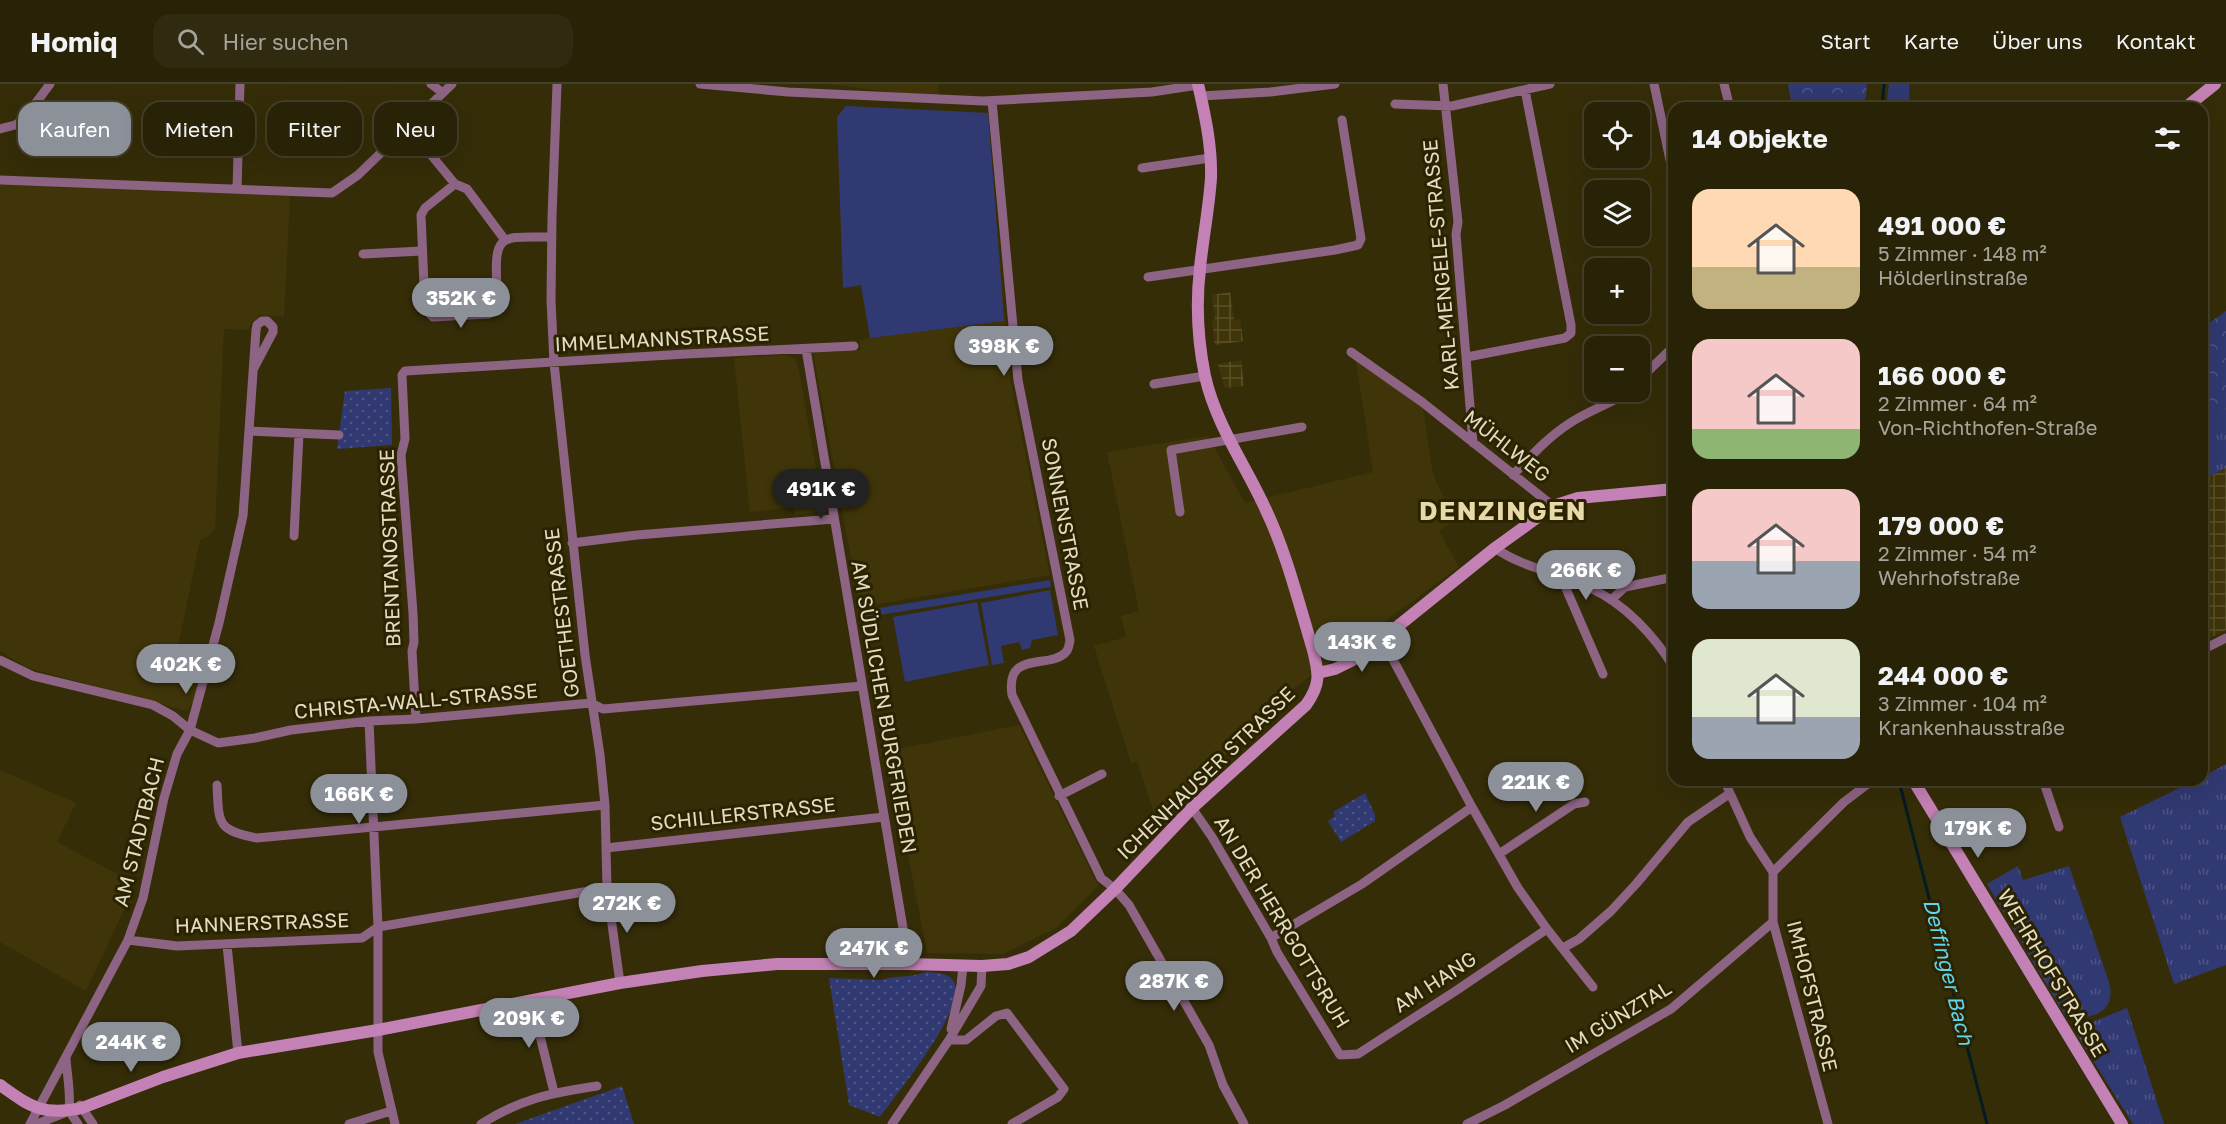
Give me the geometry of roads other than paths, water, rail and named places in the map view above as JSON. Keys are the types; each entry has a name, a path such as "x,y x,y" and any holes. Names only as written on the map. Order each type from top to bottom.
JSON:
{"street":[{"path":"0,129 23,120 50,84"},
{"path":"237,189 240,84"},
{"path":"431,84 443,93"},
{"path":"434,102 452,84"},
{"name":"GOETHESTRASSE","path":"557,84 552,237 554,363 572,543 591,703 600,755 605,805 607,888 620,983"},
{"path":"700,84 788,92 992,101 1199,88 1270,92 1335,84"},
{"name":"KARL-MENGELE-STRASSE","path":"1443,84 1458,222 1456,234 1473,443"},
{"path":"1395,104 1452,106 1502,89 1525,90 1550,84"},
{"path":"1654,84 1668,150"},
{"path":"1724,84 1728,102"},
{"path":"2192,102 2215,84"},
{"path":"1199,88 1209,136 1211,178 1199,270 1198,318 1205,376 1214,408 1228,440 1266,509 1298,601 1318,672 1335,669 1351,662 1495,548 1553,506 1578,498 1668,490"},
{"path":"1467,357 1565,338 1571,333 1525,90"},
{"name":"SONNENSTRASSE","path":"992,101 1018,380 1070,640 1068,651 1063,656 1026,664 1017,670 1010,682 1012,695 1059,796 1101,878 1115,889 1128,905 1209,1046 1222,1085 1244,1124"},
{"path":"1148,277 1358,245 1361,239 1342,120"},
{"path":"0,180 325,194 337,191 378,156"},
{"path":"432,156 455,184 467,189 505,240"},
{"path":"1142,168 1210,158"},
{"path":"455,184 425,208 421,215 425,309 433,317 488,314 496,308 498,246 512,237 552,237"},
{"path":"363,254 422,251"},
{"name":"IMMELMANNSTRASSE","path":"402,375 405,371 414,370 854,346"},
{"name":"AM SÜDLICHEN BURGFRIEDEN","path":"806,349 909,964"},
{"name":"MÜHLWEG","path":"1351,352 1422,402 1553,506"},
{"path":"1650,369 1668,352"},
{"name":"AM STADTBACH","path":"37,1124 37,1109 128,939 143,898 168,781 177,754 190,729 218,629 243,516 254,368"},
{"name":"BRENTANOSTRASSE","path":"402,375 405,439 401,455 413,613 412,651 416,719"},
{"path":"1154,384 1205,376"},
{"path":"1514,475 1556,433 1572,422 1613,402"},
{"path":"1180,512 1171,450 1302,427"},
{"path":"250,431 339,435"},
{"path":"294,536 299,434"},
{"path":"572,543 637,535 834,519"},
{"path":"1495,548 1513,558 1591,588 1611,600 1636,620 1668,660"},
{"path":"1561,577 1603,674"},
{"path":"1611,600 1625,587 1668,579"},
{"path":"2208,647 2226,638"},
{"path":"1382,639 1518,888 1593,987"},
{"name":"CHRISTA-WALL-STRASSE","path":"0,660 33,676 153,705 190,729 218,743 291,730 369,721 416,719 591,703 603,709 862,686"},
{"name":"ICHENHAUSER STRASSE","path":"37,1109 69,1111 82,1108 163,1077 238,1053 378,1030 620,983 702,971 777,964 982,966 1008,964 1029,957 1071,931 1115,889 1192,808 1306,705 1314,693 1318,672"},
{"path":"369,721 378,927 378,1052 395,1124"},
{"path":"1059,796 1102,774"},
{"path":"217,785 219,818 225,827 239,835 257,838 605,805"},
{"path":"1726,786 1750,837 1773,872 1844,802 1865,786"},
{"name":"WEHRHOFSTRASSE","path":"1917,786 2121,1124"},
{"path":"2045,786 2059,827"},
{"path":"1563,948 1578,939 1611,911 1688,822 1729,794"},
{"path":"1499,854 1574,804 1585,802"},
{"path":"1271,938 1362,884 1472,807"},
{"name":"AN DER HERRGOTTSRUH","path":"1192,808 1212,837 1277,952 1340,1055"},
{"name":"SCHILLERSTRASSE","path":"606,848 885,817"},
{"name":"IMHOFSTRASSE","path":"1773,872 1773,922 1828,1124"},
{"name":"HANNERSTRASSE","path":"128,939 177,946 362,938 378,927 607,888"},
{"name":"IM GÜNZTAL","path":"1467,1124 1505,1105 1671,1009 1773,922"},
{"name":"AM HANG","path":"1340,1055 1358,1054 1547,929"},
{"path":"227,945 238,1053"},
{"path":"949,1041 962,985 963,966"},
{"path":"892,1124 949,1041 981,986 982,966"},
{"path":"531,1000 554,1092"},
{"path":"949,1041 966,1040 996,1016 1007,1014 1064,1089 1058,1097 1012,1124"},
{"path":"66,1055 71,1093 69,1111 78,1124"},
{"path":"0,1085 37,1109"},
{"path":"481,1124 508,1108 554,1092 597,1086"},
{"path":"71,1093 93,1124"},
{"path":"37,1124 69,1111"},
{"path":"51,1124 69,1111"},
{"path":"349,1124 391,1111"}],"waterway":[{"name":"Deffinger Bach","path":"1882,102 1884,84"},
{"name":"Deffinger Bach","path":"1900,786 1987,1124"}],"district":[{"name":"DENZINGEN","path":"1503,511"}]}
